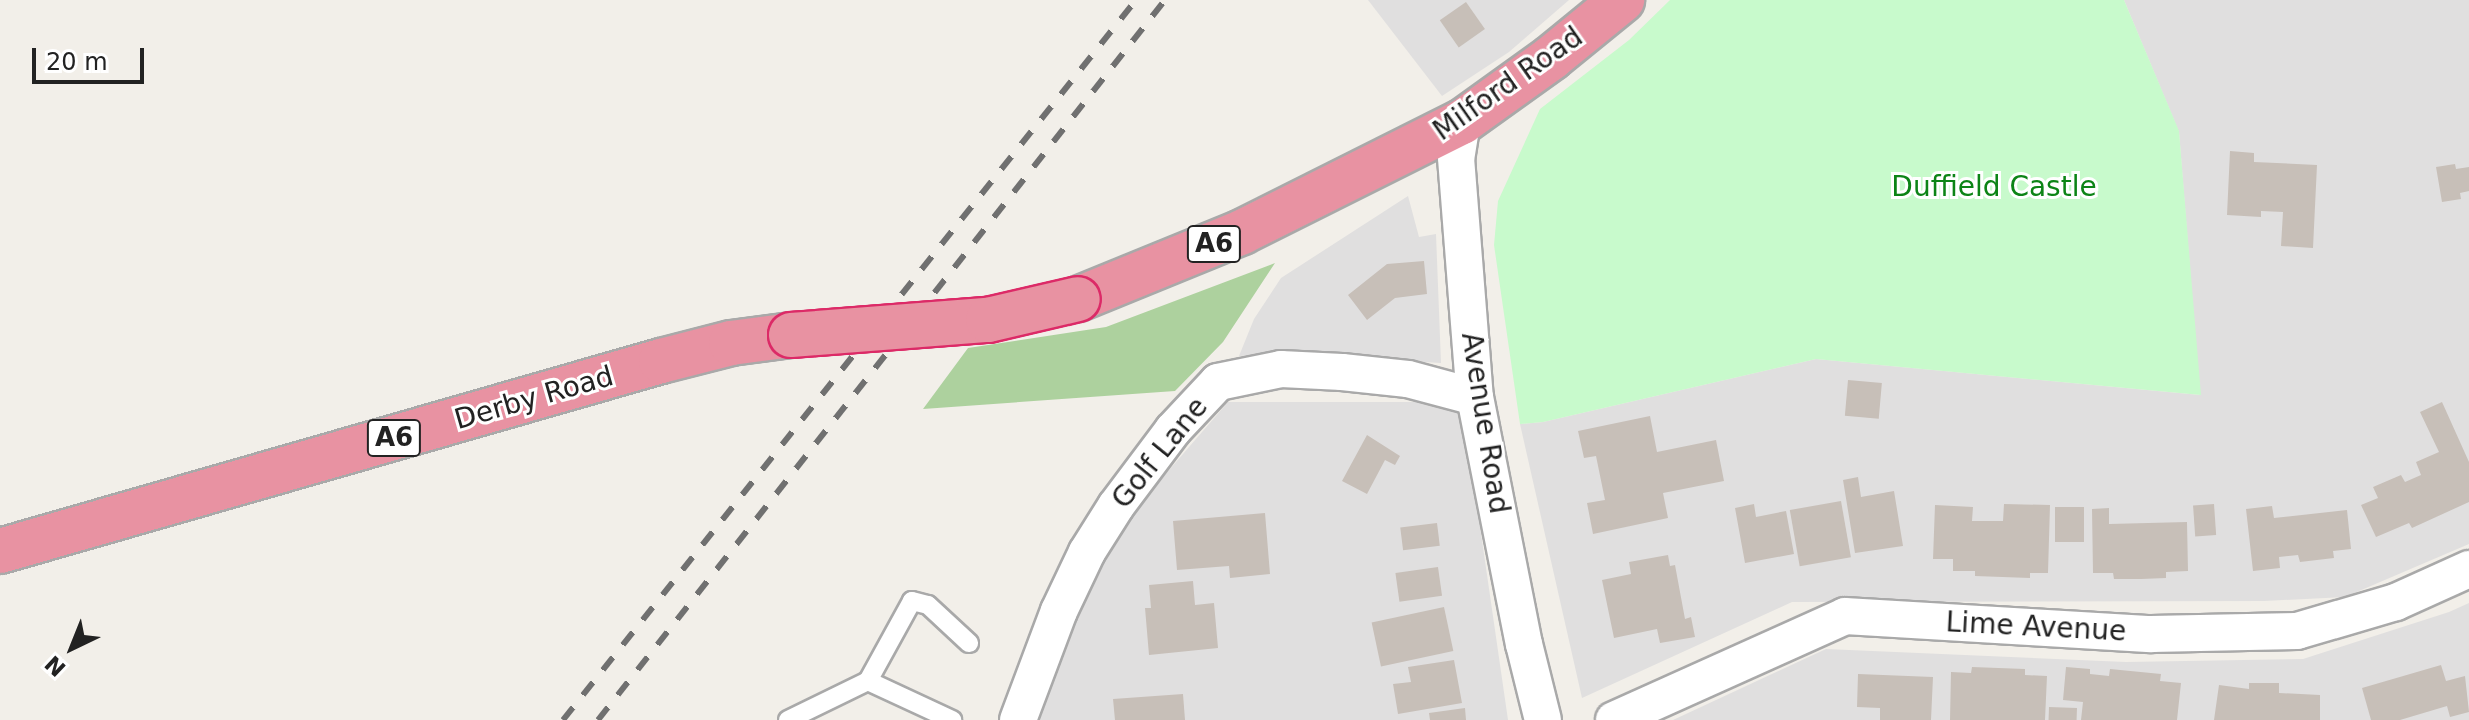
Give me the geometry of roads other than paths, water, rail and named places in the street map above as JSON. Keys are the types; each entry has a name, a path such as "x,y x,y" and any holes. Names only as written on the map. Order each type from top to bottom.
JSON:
{"highway":[{"name":"Milford Road","path":"1078,299 1242,232 1462,122 1551,58 1622,0"},
{"name":"Derby Road","path":"0,551 731,343 791,335 988,320 1078,299"}],"street":[{"name":"Avenue Road","path":"1462,122 1456,158 1475,397 1524,644 1543,720"},
{"name":"Golf Lane","path":"1018,720 1059,611 1087,552 1116,506 1173,430 1218,382 1281,369 1342,372 1408,379 1475,397"},
{"name":"Lime Avenue","path":"1614,720 1845,616 2151,634 2297,631 2396,602 2469,569"}],"lane":[{"path":"788,720 868,681 912,601 928,605 969,643"},
{"path":"868,681 952,720"}],"railway":[{"path":"563,720 1136,0"},
{"path":"598,720 1165,0"}],"park label":[{"name":"Duffield Castle","path":"1994,187"}]}
